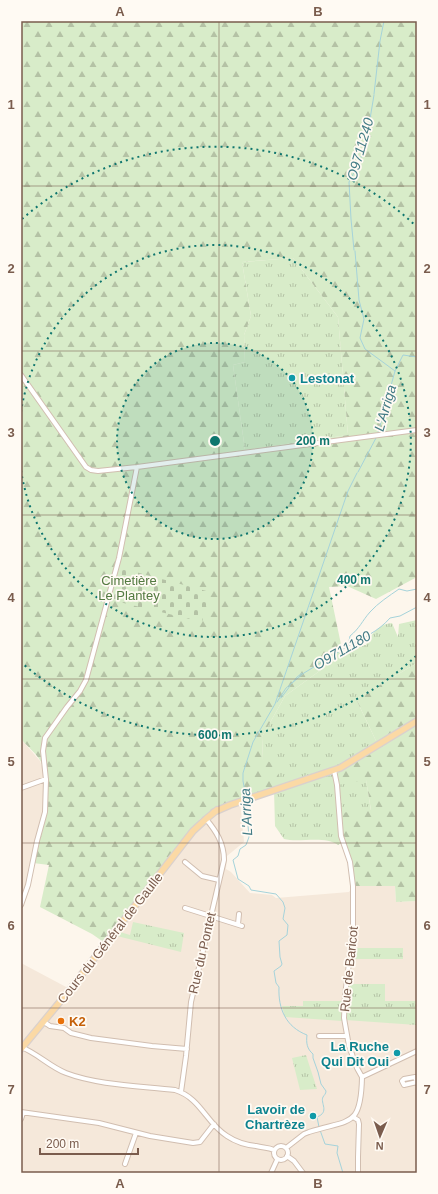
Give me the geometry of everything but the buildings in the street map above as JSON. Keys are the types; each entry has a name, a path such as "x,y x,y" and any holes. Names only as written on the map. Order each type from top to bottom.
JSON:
{"main road":[{"name":"Cours du Général de Gaulle","path":"21,1049 44,1022 203,819 218,810 247,799 334,770 359,758 417,721"},
{"name":"Cours du Général de Gaulle","path":"196,828 206,818 218,810"}],"street":[{"path":"21,375 86,467 96,471 137,467 417,430"},
{"path":"21,905 28,885 37,841 45,812 46,779 42,751 45,738 80,691 86,680 119,558 137,467"},
{"name":"Rue de Baricot","path":"334,770 337,785 341,836 351,866 354,907 353,936 344,1008 346,1036 357,1068 362,1077"},
{"path":"21,788 46,779"},
{"name":"Rue du Pontet","path":"181,1092 187,1049 191,1002 223,865 223,850 217,834 206,818"},
{"path":"188,863 202,876 219,880"},
{"path":"185,908 190,911 211,915 240,925 239,914"},
{"path":"44,1022 50,1026 64,1028 71,1033 91,1038 95,1037 139,1045 187,1049"},
{"path":"319,1036 346,1036"},
{"path":"21,1049 71,1075 181,1092 196,1102 225,1135 235,1140 258,1147 268,1147 274,1150"},
{"path":"286,1148 309,1132 343,1123 353,1116 359,1108 362,1077 417,1052"},
{"path":"21,1119 22,1112 53,1115 197,1143 202,1140 214,1124"},
{"path":"353,1116 358,1120 359,1124 358,1173"},
{"path":"127,1162 136,1132"},
{"path":"274,1150 280,1146 286,1148"},
{"path":"277,1160 283,1160 287,1156 288,1152 286,1148"},
{"path":"274,1150 273,1154 277,1160"},
{"path":"287,1156 294,1161 303,1173"},
{"path":"271,1173 277,1160"}],"shaded area":[{"path":"21,739 40,761 46,779 46,800 33,863 21,905"},
{"path":"240,801 244,842 227,856 226,869 231,872 250,893 272,895 276,898 349,892 353,886 395,886 396,902 417,901 417,1173 21,1173 21,963 68,988 200,819 215,809"}],"green space":[{"path":"21,21 417,21 417,577 376,599 347,586 329,587 343,654 285,696 262,737 263,760 277,764 280,788 215,809 200,819 105,943 92,934 40,907 49,865 33,863 42,825 46,799 45,774 39,759 21,739","holes":["293,258 338,317 348,435 245,450 233,365 245,362 244,335 251,316 242,262"]},
{"path":"293,258 338,317 348,435 245,450 233,365 245,362 244,335 251,316 242,262"},
{"name":"Cimetière Le Plantey","path":"117,567 210,592 202,622 107,599"},
{"path":"417,620 417,663 356,699 378,745 366,779 371,811 339,814 343,842 338,845 326,840 284,839 275,826 274,790 263,760 262,737 285,696 343,654 358,645 366,645 373,633 383,625 392,623 398,637 399,624"},
{"path":"417,663 417,901 396,902 395,886 353,886 352,872 343,842 339,813 371,810 366,780 337,785 334,770 378,745 356,699"},
{"path":"133,922 184,933 181,952 117,936 120,932 130,935"},
{"path":"353,948 403,948 403,959 351,959"},
{"path":"347,984 385,984 385,1001 417,1001 417,1025 345,1020"},
{"path":"303,1001 342,1001 342,1021 285,1017 282,1006 303,1006"},
{"path":"306,1055 317,1089 300,1090 292,1058"}],"waterway":[{"name":"O9711240","path":"374,94 380,41 384,21"},
{"name":"O9711240","path":"354,250 349,182 360,161 368,131 374,95"},
{"name":"O9711240","path":"355,251 359,300 364,319 360,338 365,349 395,371"},
{"name":"L'Arriga","path":"378,433 395,371 403,355 417,357"},
{"name":"L'Arriga","path":"358,472 376,438"},
{"name":"L'Arriga","path":"246,797 243,773 253,742 275,704 348,491 357,473"},
{"name":"O9711180","path":"277,702 286,688 304,673 348,646 350,636 370,612 380,603 399,589 407,591 417,589"},
{"name":"O9711180","path":"348,646 376,630 390,618 400,616 417,607"},
{"name":"O9711180","path":"293,682 302,673"},
{"name":"O9711180","path":"281,698 290,686"},
{"name":"L'Arriga","path":"246,802 249,837 246,845 240,849 238,856 233,860 238,879 249,886 251,890 276,894 283,902 285,908 283,919 288,925 287,935 279,941 282,964 274,971 276,983 279,987 282,1010 289,1022 300,1032 307,1035 307,1046 313,1054 321,1084 326,1091 322,1099 324,1107 323,1113 317,1117 319,1127"},
{"name":"L'Arriga","path":"320,1130 325,1144 338,1146 337,1153 343,1173"}],"place":[{"name":"Lestonat","path":"292,378"},
{"name":"K2","path":"61,1021"},
{"name":"La Ruche Qui Dit Oui","path":"397,1053"},
{"name":"Lavoir de Chartrèze","path":"313,1116"}]}
